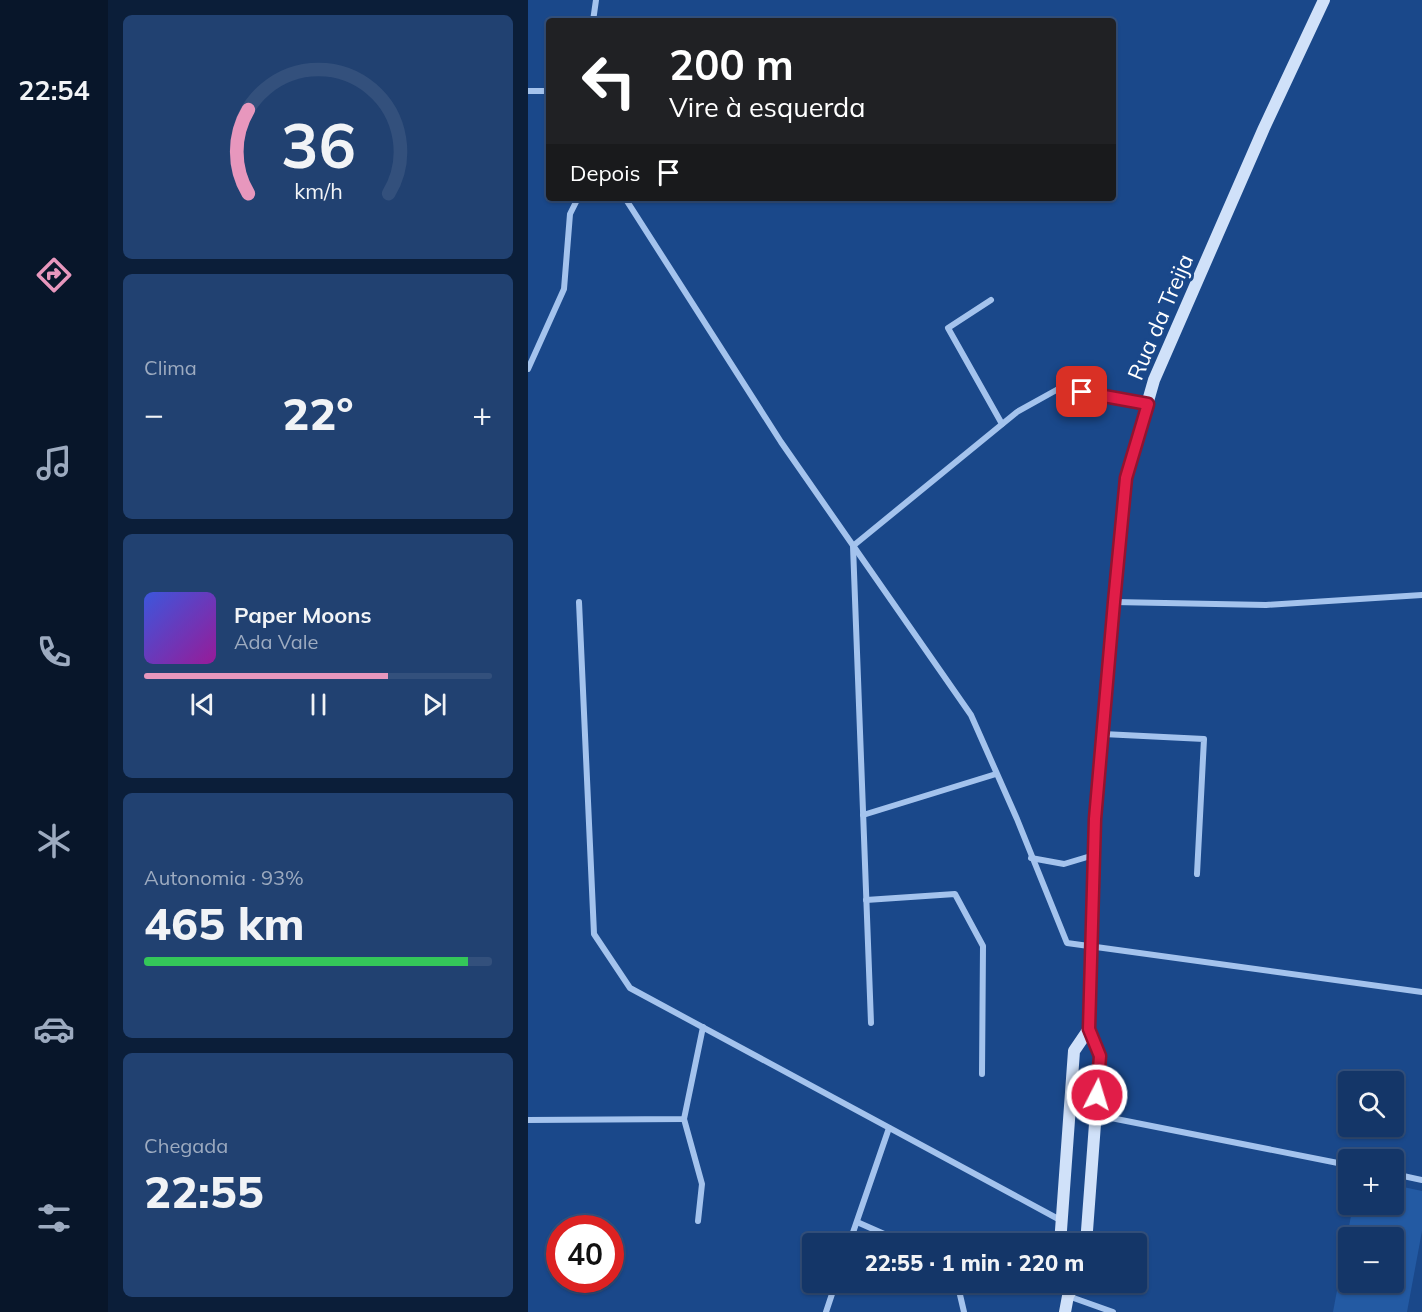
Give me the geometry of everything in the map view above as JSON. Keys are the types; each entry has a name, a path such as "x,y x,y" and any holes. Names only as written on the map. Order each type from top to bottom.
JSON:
{"street":[{"path":"593,18 596,0"},
{"name":"Rua da Treija","path":"1087,1233 1100,1056 1089,1029 1095,819 1126,478 1154,380 1263,128 1324,0"},
{"path":"528,91 546,91"},
{"path":"528,369 564,289 570,214 577,201"},
{"path":"627,201 781,442 971,715 1067,943 1422,992"},
{"path":"991,300 948,328 1002,424"},
{"path":"853,546 1017,412 1060,388 1148,404"},
{"path":"853,546 871,1023"},
{"path":"1114,602 1266,605 1422,595"},
{"path":"579,602 594,934 630,988 1062,1221"},
{"path":"1102,734 1204,739 1197,874"},
{"path":"863,815 996,774"},
{"path":"1031,858 1064,864 1094,855"},
{"path":"866,900 955,894 983,946 982,1074"},
{"path":"698,1221 702,1184 684,1119 703,1027"},
{"name":"Rua da Treija","path":"1061,1233 1074,1051 1089,1029"},
{"path":"1095,1115 1338,1164"},
{"path":"528,1120 684,1119"},
{"path":"853,1233 889,1128"},
{"path":"1404,1176 1422,1180"},
{"path":"857,1222 882,1233"},
{"path":"826,1312 832,1293"},
{"path":"960,1293 964,1312"},
{"path":"1065,1312 1070,1293"},
{"path":"1068,1296 1113,1312"}],"shaded area":[{"path":"1404,1187 1422,1191 1422,1231 1407,1312 1333,1312 1338,1285 1338,1293 1404,1293 1404,1227 1349,1227 1351,1215 1404,1215"}],"route":[{"path":"1082,392 1148,404 1126,478 1095,819 1089,1029 1100,1056 1097,1095"}]}
